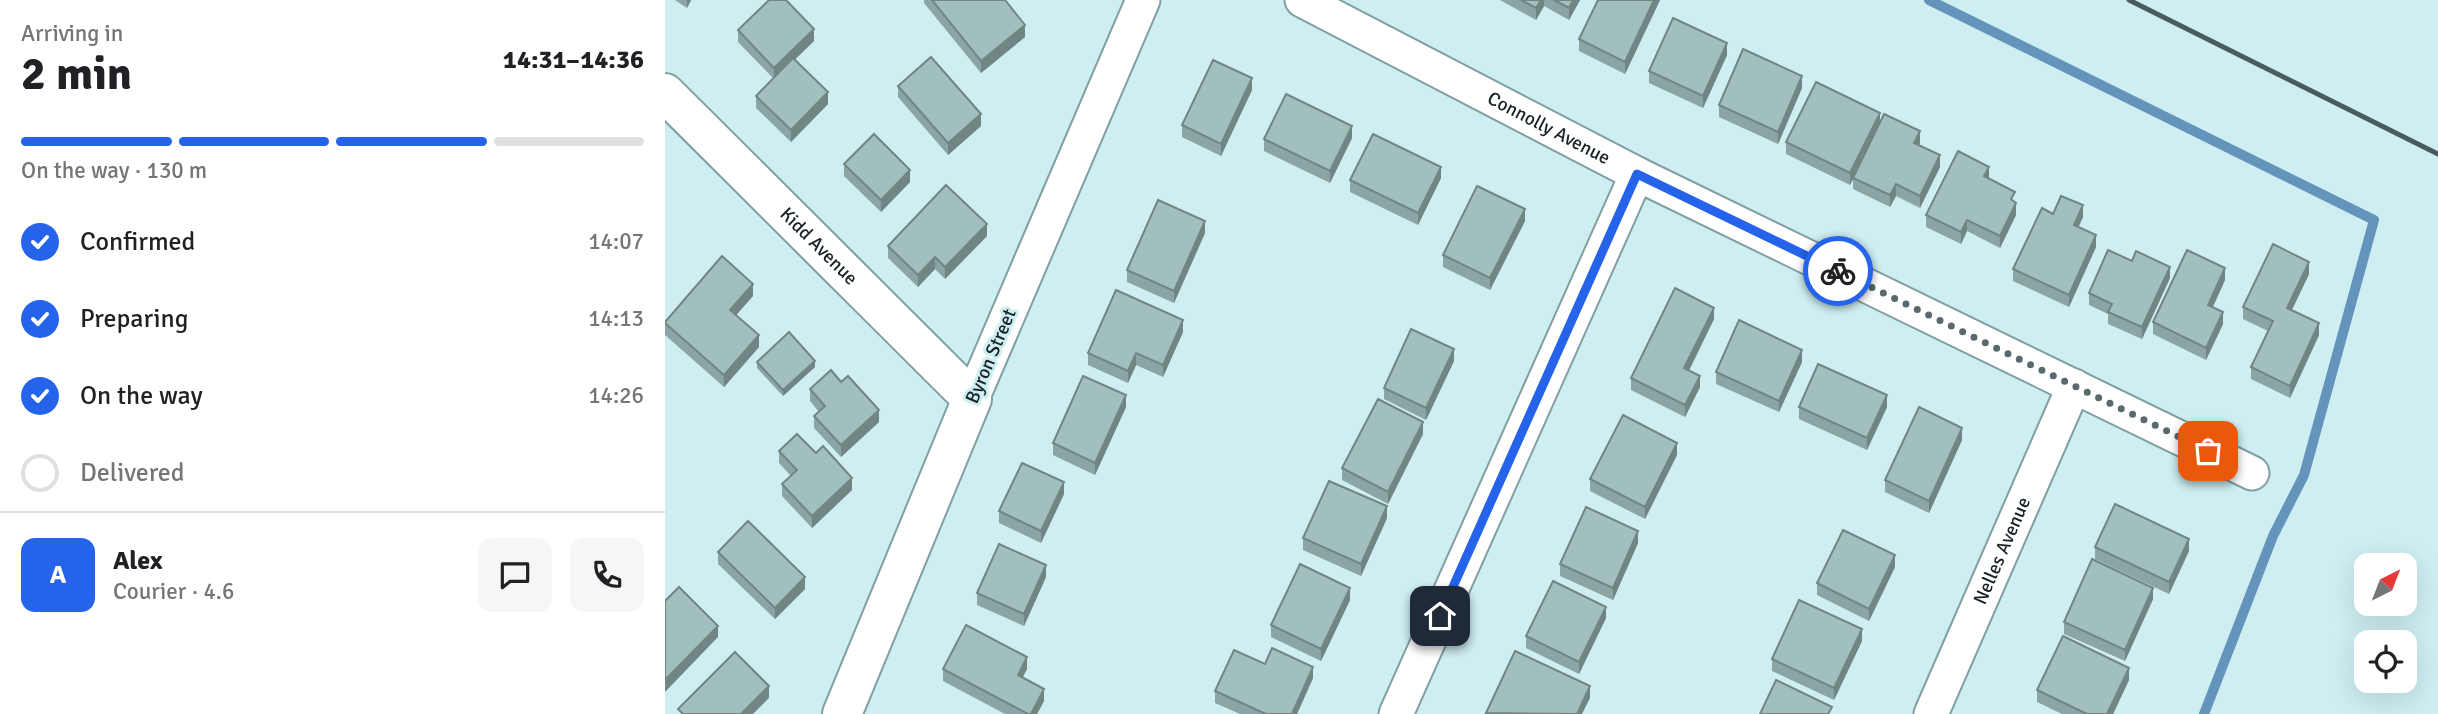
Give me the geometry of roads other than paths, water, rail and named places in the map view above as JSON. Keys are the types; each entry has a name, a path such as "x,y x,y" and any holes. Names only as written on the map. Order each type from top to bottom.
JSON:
{"street":[{"name":"Byron Street","path":"842,714 972,399 1143,0"},
{"name":"Connolly Avenue","path":"1302,0 1637,174 2252,473"},
{"name":"Kidd Avenue","path":"665,93 972,399"},
{"path":"1396,714 1637,174"},
{"name":"Nelles Avenue","path":"1931,714 2074,386"}],"waterway":[{"path":"1929,0 2374,220 2304,475 2273,536 2204,714"}],"railway":[{"path":"2129,0 2438,154"}]}
